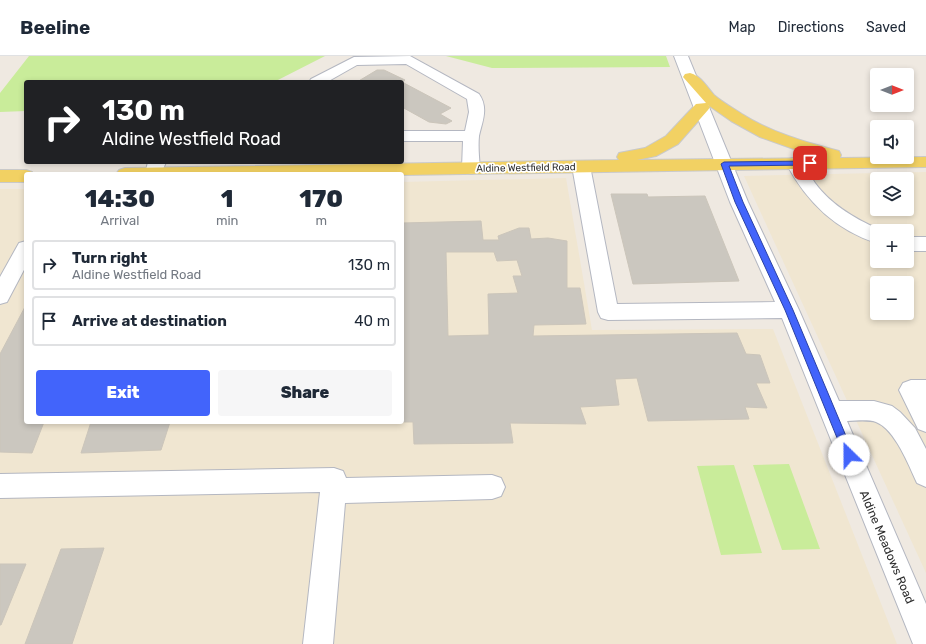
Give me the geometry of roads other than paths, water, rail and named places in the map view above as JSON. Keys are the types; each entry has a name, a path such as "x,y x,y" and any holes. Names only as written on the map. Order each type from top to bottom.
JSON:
{"main road":[{"path":"690,77 710,99 766,134 816,152 870,160"},
{"path":"581,166 650,152 672,140 702,107"},
{"name":"Aldine Westfield Road","path":"220,172 265,167 471,168 870,162"},
{"name":"Aldine Westfield Road","path":"914,162 926,162"},
{"path":"0,176 24,176"}],"street":[{"name":"Aldine Meadows Road","path":"681,56 739,202 789,310 831,412 919,608 926,639"},
{"path":"320,80 354,61 410,60 474,97 476,101 476,120 471,137 471,168"},
{"path":"404,136 459,135 471,137"},
{"path":"795,163 802,179 810,191 824,206 844,220 870,233"},
{"path":"581,166 608,312 789,310"},
{"path":"914,244 926,244"},
{"path":"0,296 24,252"},
{"path":"925,419 911,390 926,390"},
{"path":"831,412 875,411 888,415 925,419"},
{"path":"888,415 902,428 926,476"},
{"path":"0,486 334,480 318,644"},
{"path":"333,491 492,487"}]}
